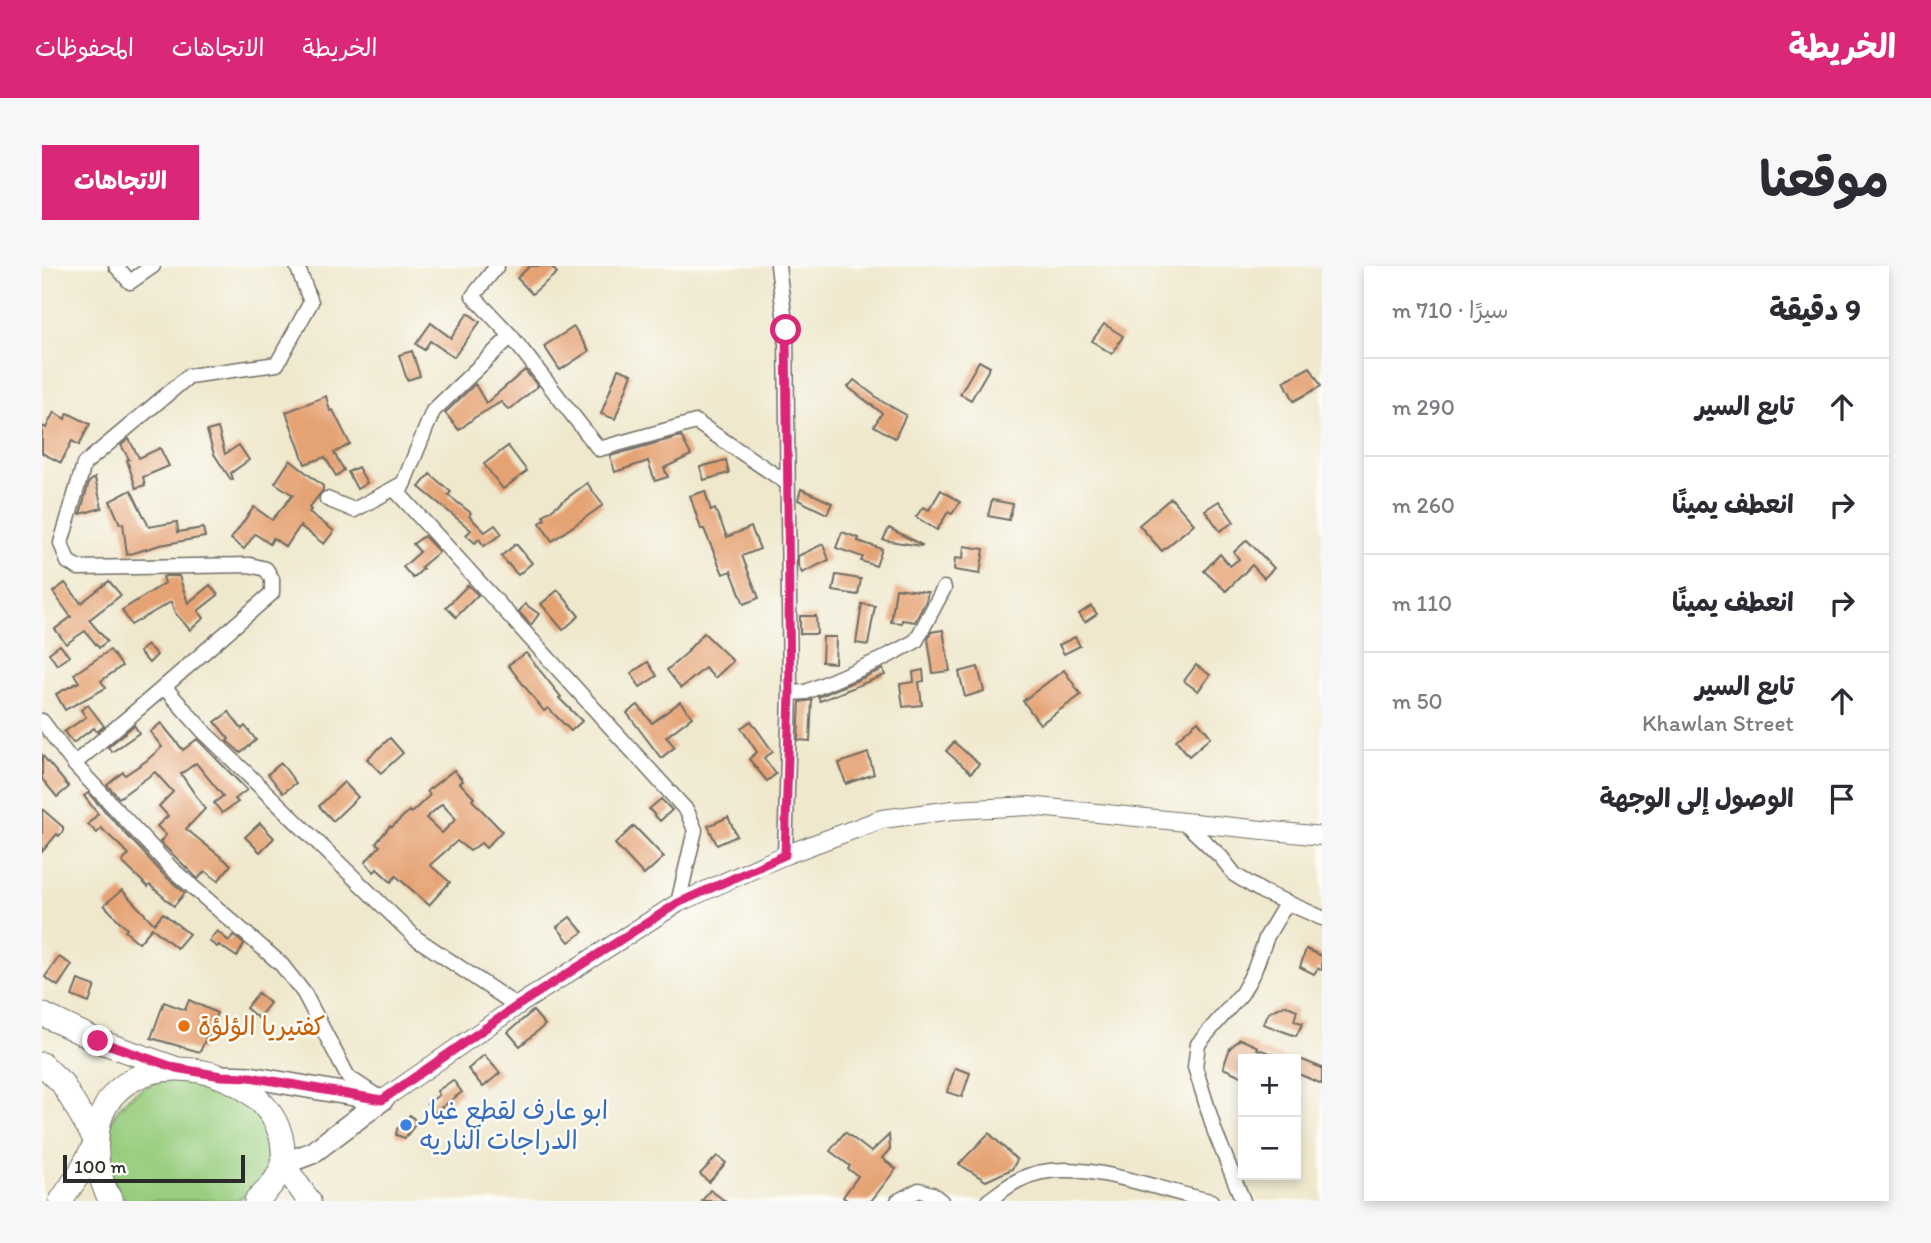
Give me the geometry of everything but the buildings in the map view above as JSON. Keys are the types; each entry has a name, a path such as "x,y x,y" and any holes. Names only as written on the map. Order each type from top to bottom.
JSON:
{"main road":[{"path":"42,1014 98,1041 176,1068 221,1076 250,1077 382,1100"},
{"path":"42,1064 62,1083 96,1141"},
{"path":"111,1201 97,1165 96,1141 100,1118 108,1101 134,1079 176,1068"},
{"path":"221,1076 256,1096 270,1112 282,1140 283,1164 270,1187 256,1201"},
{"path":"283,1164 312,1153 382,1100"},
{"path":"61,1201 96,1141"},
{"path":"283,1164 309,1201"}],"street":[{"path":"116,266 130,282 153,266"},
{"path":"74,764 272,593 272,579 266,569 250,565 104,569 79,568 68,562 61,543 84,464 189,376 277,364 311,302 297,266"},
{"path":"497,266 473,296 511,337 599,449 696,422 787,483"},
{"path":"778,266 786,330 790,693 785,855"},
{"path":"511,337 433,411 399,494 687,811 695,831 678,903"},
{"path":"327,499 354,510 404,483"},
{"path":"790,693 806,692 916,641 944,588"},
{"path":"164,687 205,733 416,938 517,1006"},
{"path":"42,721 74,764 172,869 281,964 304,993 348,1077 382,1100 517,1006 678,903 785,855 882,819 953,810 1028,806 1322,836"},
{"path":"1184,822 1235,875 1322,918"},
{"path":"1243,1201 1215,1132 1195,1067 1198,1044 1242,993 1254,971 1267,936 1286,902"},
{"path":"988,1201 1021,1178 1051,1170 1127,1179 1211,1201"},
{"path":"898,1201 919,1190 942,1201"}],"green space":[{"path":"161,1080 194,1081 221,1090 255,1116 266,1132 270,1149 268,1167 257,1184 236,1201 126,1201 108,1165 108,1130 115,1114 126,1101 141,1089"}],"place":[{"name":"كفتيريا الؤلؤة","path":"184,1026"},
{"name":"ابو عارف لقطع غيار الدراجات الناريه","path":"406,1125"}],"route":[{"path":"98,1041 176,1068 221,1076 276,1081 382,1100 435,1066 517,1006 678,903 785,855 790,693 786,330"}]}
